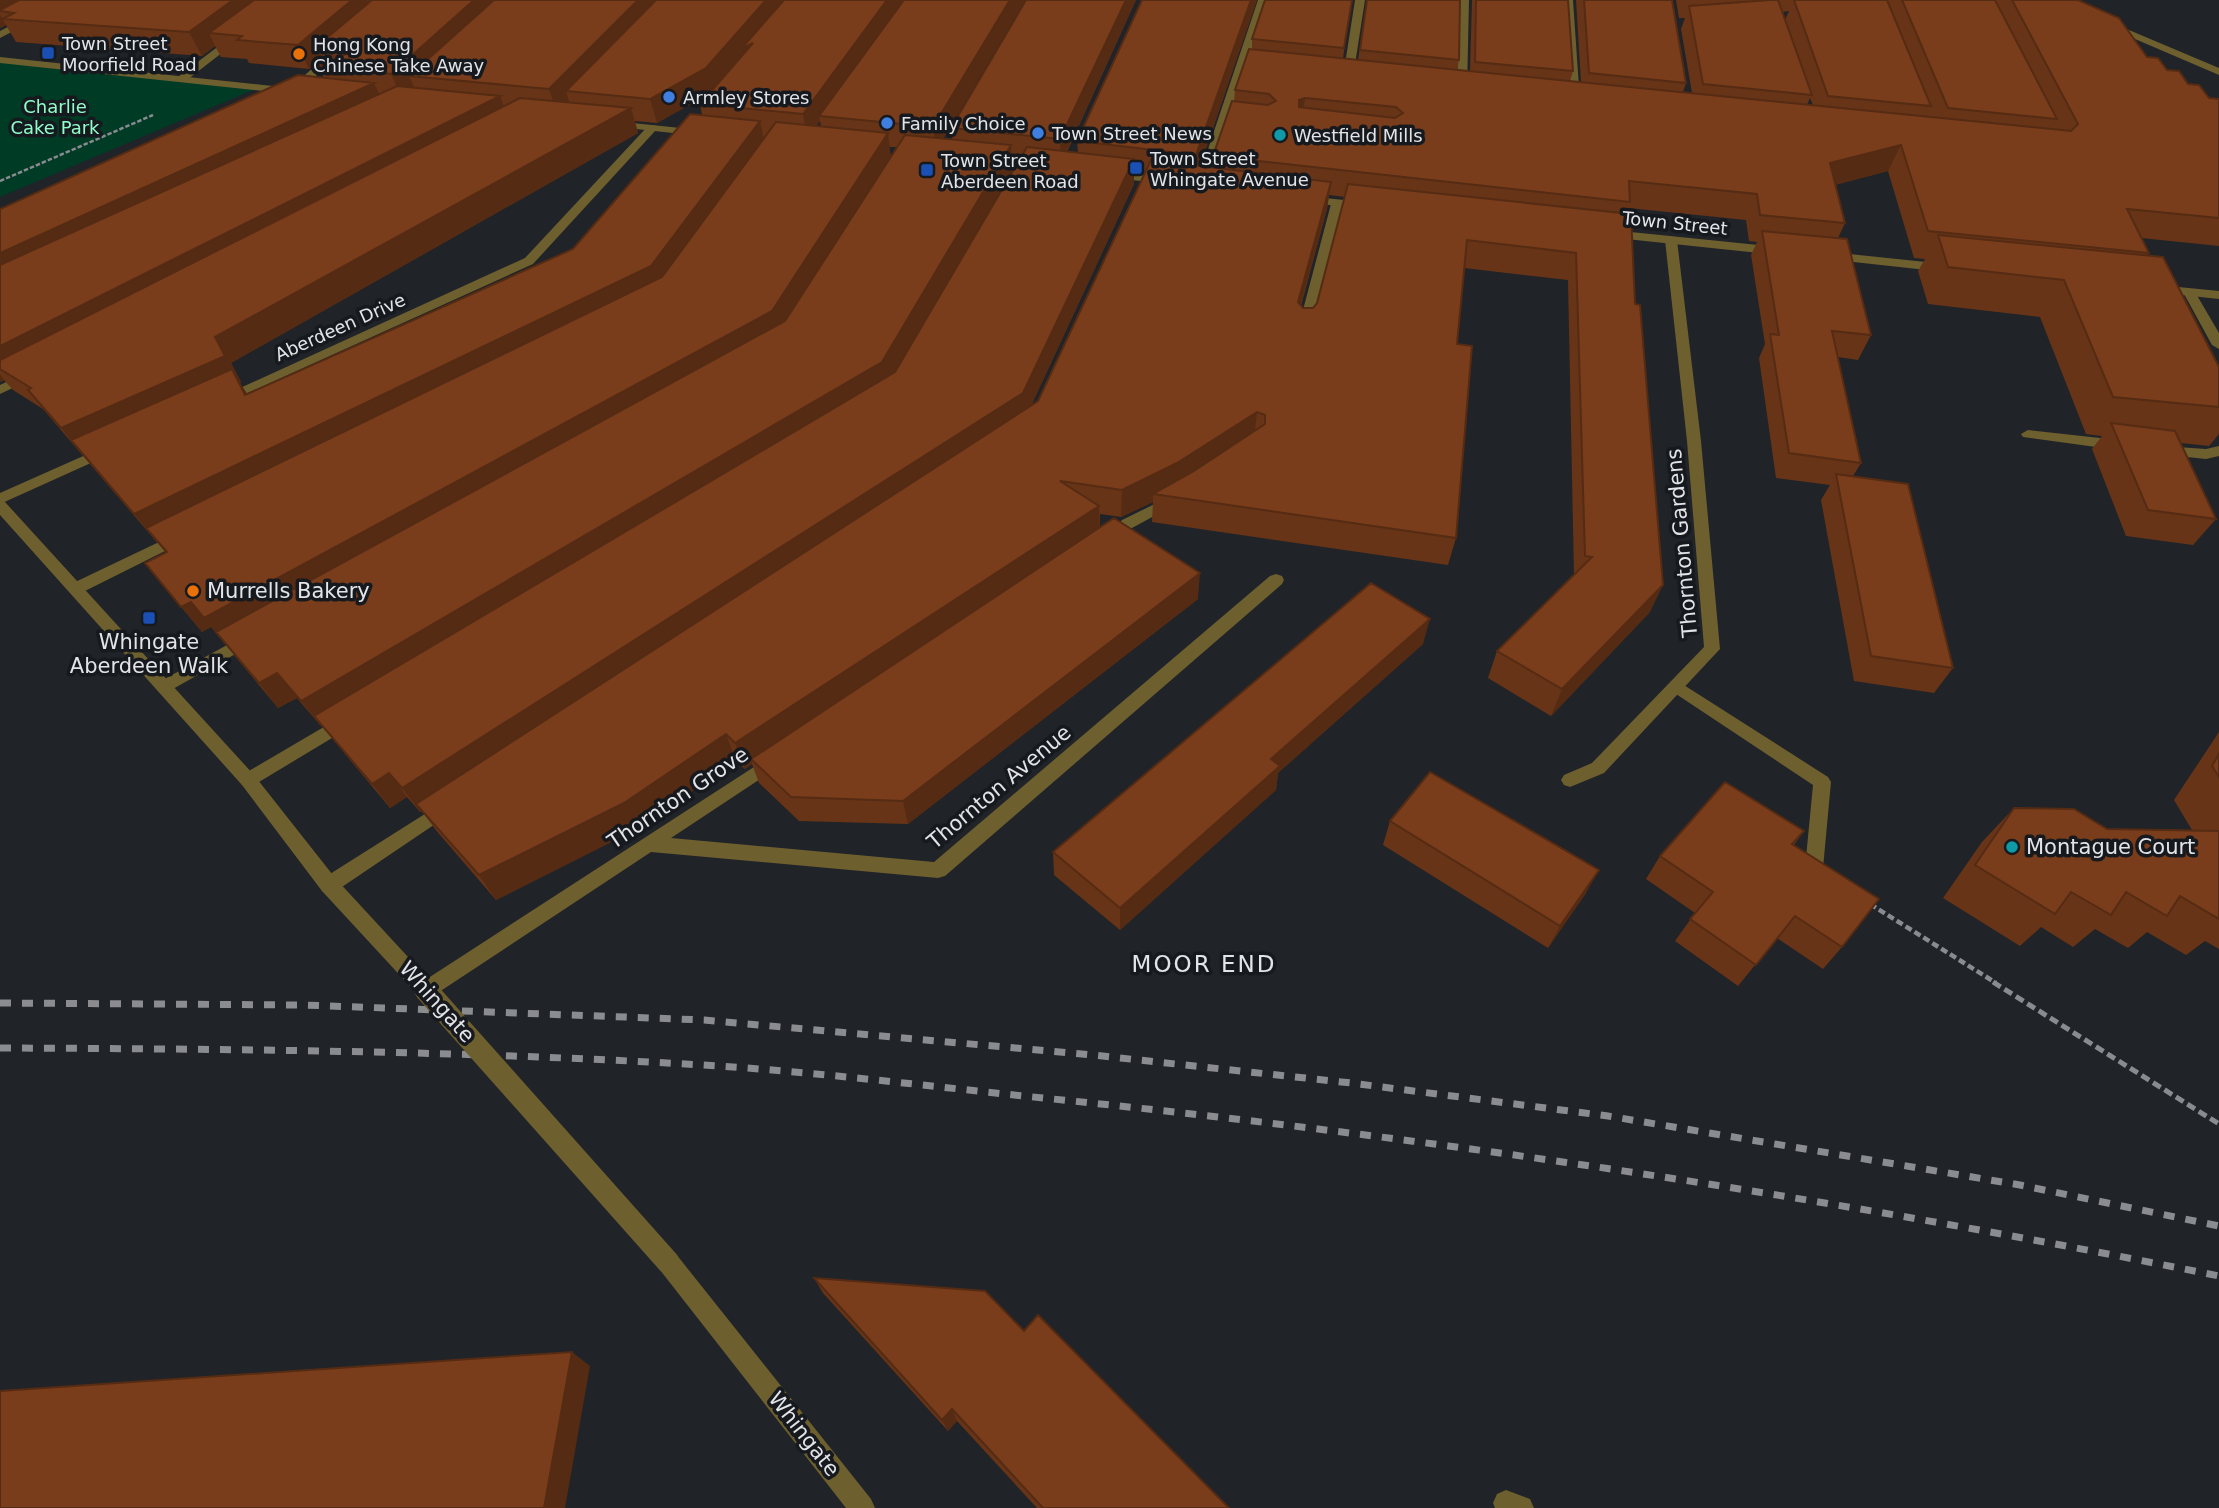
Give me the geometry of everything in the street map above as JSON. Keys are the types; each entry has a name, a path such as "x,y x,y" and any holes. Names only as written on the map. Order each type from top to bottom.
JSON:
{"street":[{"path":"0,35 68,0"},
{"path":"1190,184 1229,121 1241,68 1263,0"},
{"path":"1348,78 1360,0"},
{"path":"1462,90 1464,0"},
{"path":"1568,0 1575,102"},
{"path":"2103,22 2219,72"},
{"path":"183,78 245,31"},
{"path":"267,102 299,91 341,50"},
{"path":"0,60 299,91"},
{"path":"1241,68 1255,69"},
{"path":"1335,76 1361,79"},
{"path":"1450,88 1475,91"},
{"path":"1562,100 1587,103"},
{"path":"688,131 697,121"},
{"path":"601,122 714,134"},
{"name":"Aberdeen Drive","path":"214,403 529,261 652,128"},
{"path":"1093,173 1142,185 1190,184 1215,187"},
{"path":"1297,198 1379,208"},
{"path":"1304,330 1337,204"},
{"name":"Town Street","path":"1601,232 1793,252"},
{"name":"Thornton Gardens","path":"1570,780 1598,768 1712,649 1695,441 1671,240"},
{"path":"1821,255 1957,269"},
{"path":"2148,288 2219,295"},
{"path":"2189,292 2219,345"},
{"path":"0,390 37,371"},
{"path":"2028,434 2146,449 2206,454 2219,451"},
{"path":"0,499 126,442"},
{"path":"1121,528 1182,495"},
{"name":"Whingate","path":"0,506 165,686 248,780 329,885 668,1262 862,1508"},
{"path":"77,588 190,532"},
{"name":"Thornton Avenue","path":"651,844 939,870 1276,580"},
{"path":"165,686 262,632"},
{"path":"1676,686 1822,782 1814,868"},
{"path":"248,780 355,715"},
{"name":"Thornton Grove","path":"426,990 790,750"},
{"path":"329,885 456,802"}],"path":[{"path":"0,181 163,110"},
{"path":"1814,868 2219,1124"}],"green space":[{"name":"Charlie Cake Park","path":"0,57 260,87 0,197"}],"building":[{"path":"19,0 233,0 189,32 2,19 14,13 0,10"},
{"path":"254,0 352,0 298,45 237,40 242,36 209,33"},
{"path":"372,0 474,0 391,74 318,66 355,50 316,47"},
{"path":"494,0 638,0 549,89 409,76"},
{"path":"656,0 766,0 706,68 650,99 566,91"},
{"path":"784,0 887,0 803,114 700,104 753,43 741,49"},
{"path":"904,0 1010,0 933,127 819,116"},
{"path":"1026,0 1126,0 1060,139 951,128"},
{"path":"1142,0 1251,0 1196,155 1077,141"},
{"path":"1265,0 1352,0 1344,48 1252,39"},
{"path":"1367,0 1460,0 1459,60 1360,50"},
{"path":"1476,0 1568,0 1573,71 1475,62"},
{"path":"1584,0 1672,0 1686,83 1589,73"},
{"path":"1778,0 1812,95 1703,84 1689,6"},
{"path":"1794,0 1887,0 1931,106 1828,96"},
{"path":"1902,0 1995,0 2057,119 1948,108"},
{"path":"2012,0 2078,0 2119,18 2147,57 2158,58 2167,70 2179,71 2188,84 2199,85 2209,98 2219,99 2219,218 2127,209 2149,253 1928,231 1901,145 1830,163 1845,223 1760,215 1757,194 1629,181 1630,202 1213,156 1232,101 1268,105 1276,101 1269,94 1235,90 1249,49 2071,131 2078,124","holes":["1305,98 1396,107 1403,113 1395,118 1299,107 1299,100"]},
{"path":"298,75 374,83 0,253 0,209"},
{"path":"397,86 500,96 0,346 0,265"},
{"path":"520,98 631,108 215,337 225,356 61,428 28,390 31,388 0,369 0,360"},
{"path":"690,114 760,121 651,266 134,514 71,440 232,369 245,395 573,249"},
{"path":"776,122 888,133 772,311 204,618 191,602 181,607 145,563 167,552 146,528 662,277"},
{"path":"905,135 1011,145 882,362 301,701 277,673 259,683 216,632 785,321"},
{"path":"1027,147 1134,159 1023,393 402,788 389,773 372,784 314,716 895,372"},
{"path":"1151,160 1331,182 1298,302 1303,308 1313,308 1317,303 1348,184 1631,214 1635,304 1640,305 1663,585 1562,689 1497,651 1592,557 1585,556 1576,253 1467,240 1457,344 1472,346 1456,538 1153,494 1194,471 1265,424 1265,415 1257,412 1177,463 1122,490 1060,481 1099,506 735,743 726,734 624,803 479,875 416,804 1038,401"},
{"path":"1762,231 1847,239 1871,335 1832,331 1861,463 1789,453 1770,334 1779,335"},
{"path":"1938,235 2163,257 2219,367 2219,407 2113,397 2064,280 1948,267"},
{"path":"2111,423 2175,431 2216,519 2148,510"},
{"path":"1836,474 1908,484 1953,668 1871,656"},
{"path":"1114,518 1200,573 903,801 791,797 751,759"},
{"path":"1371,583 1430,619 1271,759 1280,766 1120,908 1053,852"},
{"path":"2219,754 2219,777 2212,766"},
{"path":"1430,772 1599,870 1560,926 1390,821"},
{"path":"1725,782 1804,831 1792,844 1879,899 1842,947 1795,916 1756,965 1690,919 1713,892 1660,856"},
{"path":"2014,808 2074,809 2107,829 2219,831 2219,919 2180,896 2167,916 2126,892 2111,915 2071,892 2055,914 1975,865"},
{"path":"814,1278 985,1291 1024,1331 1038,1315 1229,1508 1043,1508 952,1409 942,1420"},
{"path":"572,1352 544,1508 0,1508 0,1391"}],"railway":[{"path":"0,1003 304,1005 704,1020 1093,1055 1351,1083 1608,1116 2020,1185 2219,1226"},
{"path":"0,1048 449,1054 718,1066 840,1076 1191,1114 1633,1172 1926,1220 2219,1276"}],"place":[{"name":"Town Street Moorfield Road","path":"48,53"},
{"name":"Hong Kong Chinese Take Away","path":"299,54"},
{"name":"Armley Stores","path":"669,97"},
{"name":"Family Choice","path":"887,123"},
{"name":"Town Street News","path":"1038,133"},
{"name":"Westfield Mills","path":"1280,135"},
{"name":"Town Street Whingate Avenue","path":"1136,168"},
{"name":"Town Street Aberdeen Road","path":"927,170"},
{"name":"Murrells Bakery","path":"193,591"},
{"name":"Whingate Aberdeen Walk","path":"149,618"},
{"name":"Montague Court","path":"2012,847"}],"district":[{"name":"MOOR END","path":"1204,964"}]}
